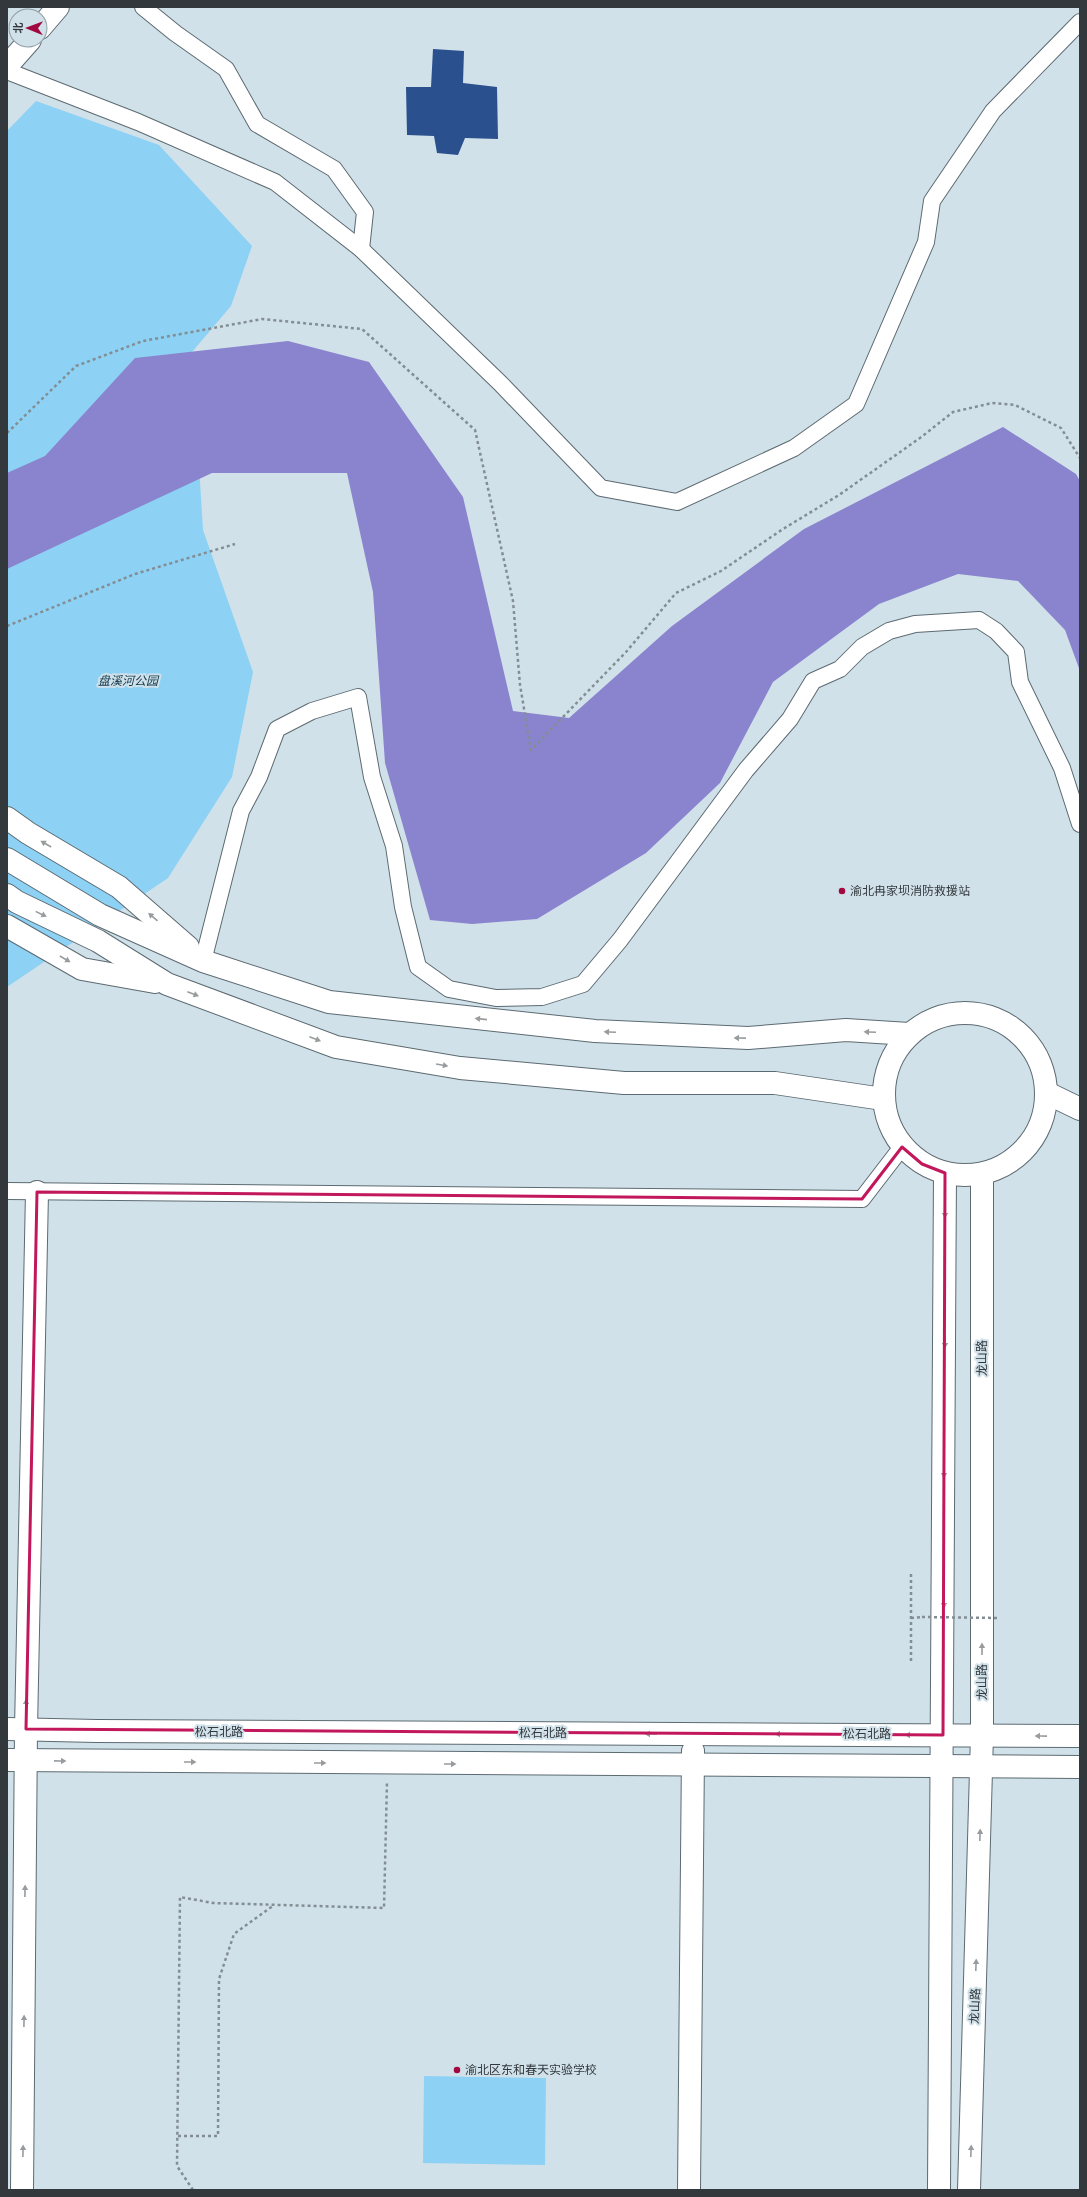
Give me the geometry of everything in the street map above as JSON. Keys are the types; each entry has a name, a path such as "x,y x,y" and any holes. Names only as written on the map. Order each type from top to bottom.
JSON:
{"main road":[{"path":"48,19 58,7"},
{"path":"7,66 23,48"},
{"path":"7,818 28,833 119,887 204,961"},
{"path":"7,859 100,915 204,961 329,1002 588,1030 748,1038 846,1030 909,1034"},
{"path":"7,895 17,902 98,941 167,984"},
{"path":"7,926 82,969 167,984 336,1048 460,1068 624,1083 775,1083 883,1099"},
{"path":"957,1012 984,1014 1009,1024 1029,1043 1036,1055 1042,1066 1047,1093 1042,1121 1028,1146 1007,1164 982,1174 963,1176 945,1174 922,1164 902,1146 889,1124 883,1099 885,1075 894,1053 909,1034 931,1019 957,1012"},
{"path":"1047,1093 1080,1109"},
{"path":"939,2190 943,1735 945,1174"},
{"name":"龙山路","path":"969,2190 982,1767 982,1174"},
{"path":"22,2190 16,1729 37,1192"},
{"name":"松石北路","path":"16,1729 105,1731 1080,1736"},
{"path":"689,2190 693,1734"},
{"path":"17,1760 1080,1767"}],"street":[{"path":"143,7 175,33 226,69 257,124 334,168 365,212 361,249"},
{"path":"7,71 138,122 275,182 361,249 500,383 601,488 677,502 794,448 856,404 926,242 932,201 993,111 1080,22"},
{"path":"204,961 241,811 259,777 277,729 312,711 358,697 372,777 394,846 403,906 418,967 449,989 496,998 542,996 582,984 620,940 746,770 790,719 813,681 840,669 862,648 889,631 931,621 979,620 996,631 1016,652 1020,682 1062,768 1080,824"},
{"path":"7,1191 862,1198 902,1146"}],"path":[{"path":"7,433 76,366 143,341 262,319 362,329 475,430 513,601 520,685 531,750 626,652 676,593 720,571 783,529 839,495 920,438 952,412 992,403 1015,405 1061,428 1080,458"},
{"path":"7,626 135,574 235,544"},
{"path":"911,1574 911,1663"},
{"path":"911,1618 998,1618"},
{"path":"194,2190 177,2166 180,1897 213,1902 384,1908 387,1763"},
{"path":"178,2136 218,2136 219,1979 234,1934 274,1905"}],"highlighted area":[{"path":"902,1147 922,1164 945,1173 943,1735 26,1729 37,1192 862,1199"}],"green space":[{"name":"盘溪河公园","path":"36,101 159,145 252,246 231,306 192,352 203,530 253,672 232,777 168,878 7,987 7,131"},
{"path":"424,2076 546,2078 545,2165 423,2163"}],"shaded area":[{"path":"288,341 369,362 463,497 513,711 569,718 672,626 804,529 1003,427 1076,474 1080,481 1080,671 1065,630 1018,581 958,574 879,604 773,682 720,783 646,853 537,919 472,924 430,920 385,763 373,592 347,473 212,473 7,569 7,473 45,456 135,358"}],"building":[{"path":"433,49 464,51 463,83 497,87 498,139 465,138 458,155 437,153 434,136 407,135 406,87 431,87"}],"place":[{"name":"渝北冉家坝消防救援站","path":"842,891"},
{"name":"渝北区东和春天实验学校","path":"457,2070"}]}
